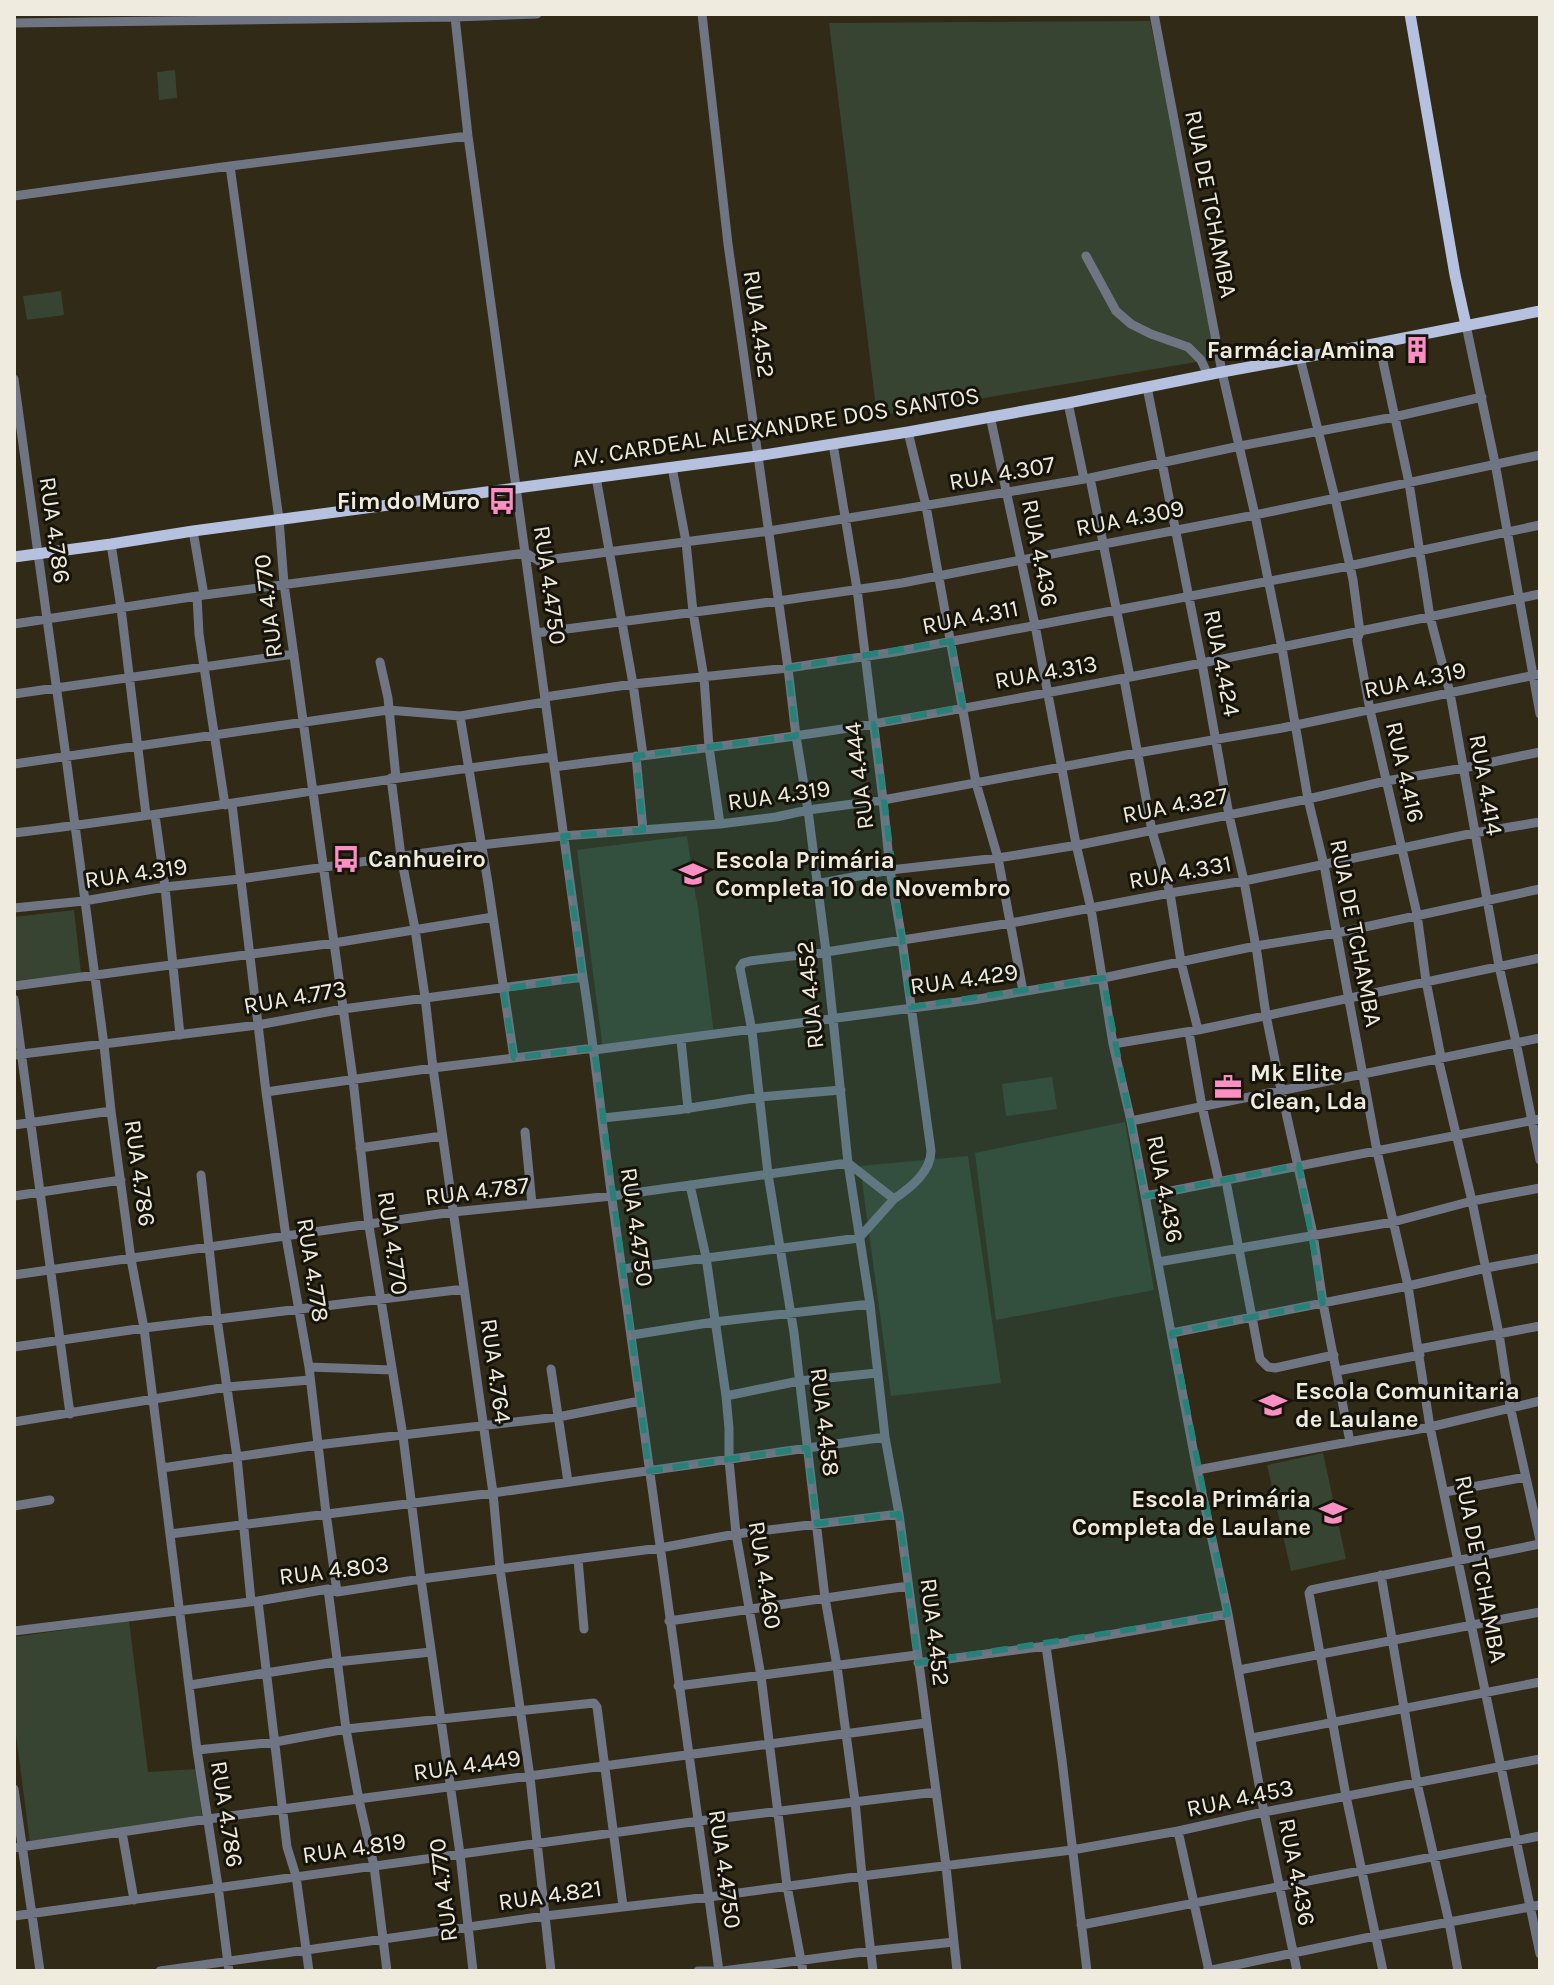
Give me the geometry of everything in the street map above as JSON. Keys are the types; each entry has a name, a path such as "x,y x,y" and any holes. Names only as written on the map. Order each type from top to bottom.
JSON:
{"main road":[{"path":"1411,17 1466,325"},
{"name":"AV. CARDEAL ALEXANDRE DOS SANTOS","path":"14,557 757,456 908,432 1540,311"}],"street":[{"path":"14,23 537,14"},
{"name":"RUA 4.452","path":"702,14 728,244 808,810 848,1163 870,1304 885,1437 899,1514 957,1971"},
{"name":"RUA DE TCHAMBA","path":"1154,14 1222,372 1282,648 1308,799 1324,865 1377,1151 1408,1286 1430,1427 1501,1766 1535,1906 1540,1954"},
{"name":"RUA 4.4750","path":"455,17 468,136 594,1049 669,1621 721,1971"},
{"path":"14,196 468,136"},
{"name":"RUA 4.770","path":"230,166 353,1079 369,1226 403,1436 473,1971"},
{"path":"1086,256 1116,311 1131,324 1151,334 1188,347 1201,360 1208,375"},
{"path":"1466,325 1536,675 1540,714"},
{"name":"RUA 4.414","path":"1379,343 1409,483 1430,617 1450,693 1499,966 1536,1120 1540,1160"},
{"name":"RUA 4.416","path":"1300,358 1320,431 1349,566 1360,632 1357,640 1370,710 1417,914 1440,1058 1486,1268 1510,1406 1540,1542"},
{"name":"RUA 4.786","path":"14,379 131,1259 144,1328 197,1750 229,1966"},
{"name":"RUA 4.424","path":"1147,387 1244,881 1266,1015 1313,1234 1350,1442"},
{"name":"RUA 4.307","path":"14,624 284,584 526,553 539,561 769,531 1087,478 1482,397"},
{"path":"1068,403 1103,544 1137,753 1152,831 1170,893 1194,1031 1202,1106 1239,1247 1260,1359 1272,1368 1334,1355"},
{"name":"RUA 4.436","path":"990,416 1035,625 1091,909 1113,1044 1131,1121 1297,1971"},
{"path":"908,432 926,506 976,783 998,858 1023,991"},
{"name":"RUA 4.444","path":"833,444 857,589 890,870 931,1151 931,1161 917,1180 894,1199"},
{"name":"RUA 4.309","path":"536,633 939,576 1255,515 1540,455"},
{"path":"672,467 686,542 720,824"},
{"path":"596,477 633,684 643,830"},
{"name":"RUA 4.311","path":"14,764 388,710 460,716 633,684 788,668 865,656 1349,566 1540,525"},
{"name":"RUA 4.778","path":"193,531 200,596 199,634 240,879 286,1237 309,1367 326,1513 336,1662 359,1800 374,1866 387,1971"},
{"path":"111,544 138,746 165,887 180,1035"},
{"name":"RUA 4.313","path":"14,833 228,805 313,789 468,767 640,756 874,724 1282,648 1540,594"},
{"path":"14,694 294,654"},
{"name":"RUA 4.764","path":"380,662 388,698 401,856 425,997 493,1493 500,1569 530,1777 551,1971"},
{"name":"RUA 4.319","path":"16,908 481,845 776,817 1295,726 1536,675"},
{"path":"460,716 514,1058"},
{"name":"RUA 4.327","path":"816,884 890,870 998,858 1152,831 1540,752"},
{"name":"RUA 4.331","path":"826,952 1091,909 1540,822"},
{"name":"RUA 4.429","path":"266,1092 973,1000 1337,933 1540,889"},
{"path":"14,986 334,943 493,917"},
{"name":"RUA 4.458","path":"826,952 743,963 740,968 752,1031 825,1598 847,1733 873,1971"},
{"path":"1113,1044 1194,1031 1540,958"},
{"name":"RUA 4.773","path":"18,1055 258,1025 343,1009 583,977"},
{"path":"14,999 18,1055 70,1414"},
{"path":"1131,1121 1540,1038"},
{"path":"681,1040 688,1109"},
{"path":"603,1118 760,1097 841,1090"},
{"path":"14,1125 111,1111"},
{"path":"1145,1196 1536,1120"},
{"path":"525,1132 532,1204"},
{"path":"360,1148 442,1136"},
{"path":"622,1269 859,1238 894,1199 848,1163"},
{"name":"RUA 4.787","path":"14,1275 453,1212 612,1196 848,1163"},
{"path":"201,1175 217,1319 287,1847 296,1876 309,1971"},
{"path":"14,1196 121,1180"},
{"name":"RUA 4.460","path":"690,1185 706,1257 726,1396 736,1534 761,1676 787,1886 802,1966"},
{"path":"1158,1262 1393,1222 1472,1201 1540,1188"},
{"path":"1172,1333 1540,1258"},
{"path":"14,1347 464,1289"},
{"path":"632,1335 870,1304"},
{"path":"1337,1371 1540,1326"},
{"path":"309,1367 392,1370"},
{"path":"551,1369 568,1482"},
{"path":"726,1396 799,1381 877,1373"},
{"path":"14,1422 227,1387 310,1380"},
{"path":"162,1468 317,1445 558,1417 640,1401"},
{"path":"1197,1470 1430,1427 1540,1401"},
{"path":"170,1534 493,1493 885,1437"},
{"path":"1445,1492 1526,1477"},
{"path":"14,1506 50,1500"},
{"name":"RUA 4.803","path":"14,1631 578,1559 736,1534 899,1514"},
{"path":"1383,1971 1346,1796 1309,1593 1540,1542"},
{"path":"578,1559 584,1629"},
{"path":"1381,1575 1417,1783 1458,1971"},
{"path":"669,1621 908,1586"},
{"path":"1239,1670 1540,1612"},
{"path":"678,1686 837,1666 1046,1646 1228,1614"},
{"path":"1046,1646 1087,1971"},
{"path":"190,1685 336,1662 431,1652"},
{"path":"1252,1738 1540,1682"},
{"path":"197,1750 275,1742 346,1729 594,1703 597,1705 606,1765 623,1906"},
{"name":"RUA 4.449","path":"18,1848 208,1819 926,1723"},
{"name":"RUA 4.453","path":"946,1866 1072,1850 1178,1831 1540,1759"},
{"path":"14,1789 18,1848 40,1971"},
{"name":"RUA 4.819","path":"14,1916 699,1821 936,1792"},
{"path":"1178,1831 1209,1971 1535,1906"},
{"path":"122,1832 134,1900"},
{"path":"1081,1925 1540,1836"},
{"name":"RUA 4.821","path":"160,1971 229,1966 307,1949 946,1866"},
{"path":"721,1971 802,1966 870,1951 954,1942"},
{"path":"698,1971 712,1971"}],"highlighted area":[{"path":"951,641 963,707 874,724 911,1007 1103,978 1145,1196 1299,1165 1323,1303 1172,1333 1228,1614 918,1663 899,1514 817,1524 807,1448 649,1471 594,1048 514,1058 503,989 583,977 563,836 643,830 636,756 796,736 788,668"}],"green space":[{"path":"1150,21 1220,358 877,416 829,23"},
{"path":"175,70 177,98 159,100 157,72"},
{"path":"61,291 64,315 27,320 23,296"},
{"path":"687,836 714,1035 603,1049 577,850"},
{"path":"74,910 81,973 14,981 14,917"},
{"path":"1052,1077 1057,1109 1006,1116 1002,1084"},
{"path":"1125,1122 1154,1290 996,1320 975,1153"},
{"path":"968,1156 1001,1383 891,1396 860,1166"},
{"path":"1323,1453 1346,1559 1291,1571 1267,1465"},
{"path":"129,1621 148,1772 197,1769 202,1817 30,1843 14,1719 14,1637"}],"place":[{"name":"Farmácia Amina","path":"1417,350"},
{"name":"Fim do Muro","path":"502,501"},
{"name":"Canhueiro","path":"346,859"},
{"name":"Escola Primária Completa 10 de Novembro","path":"693,874"},
{"name":"Mk Elite Clean, Lda","path":"1228,1087"},
{"name":"Escola Comunitaria de Laulane","path":"1273,1405"},
{"name":"Escola Primária Completa de Laulane","path":"1333,1513"}]}
